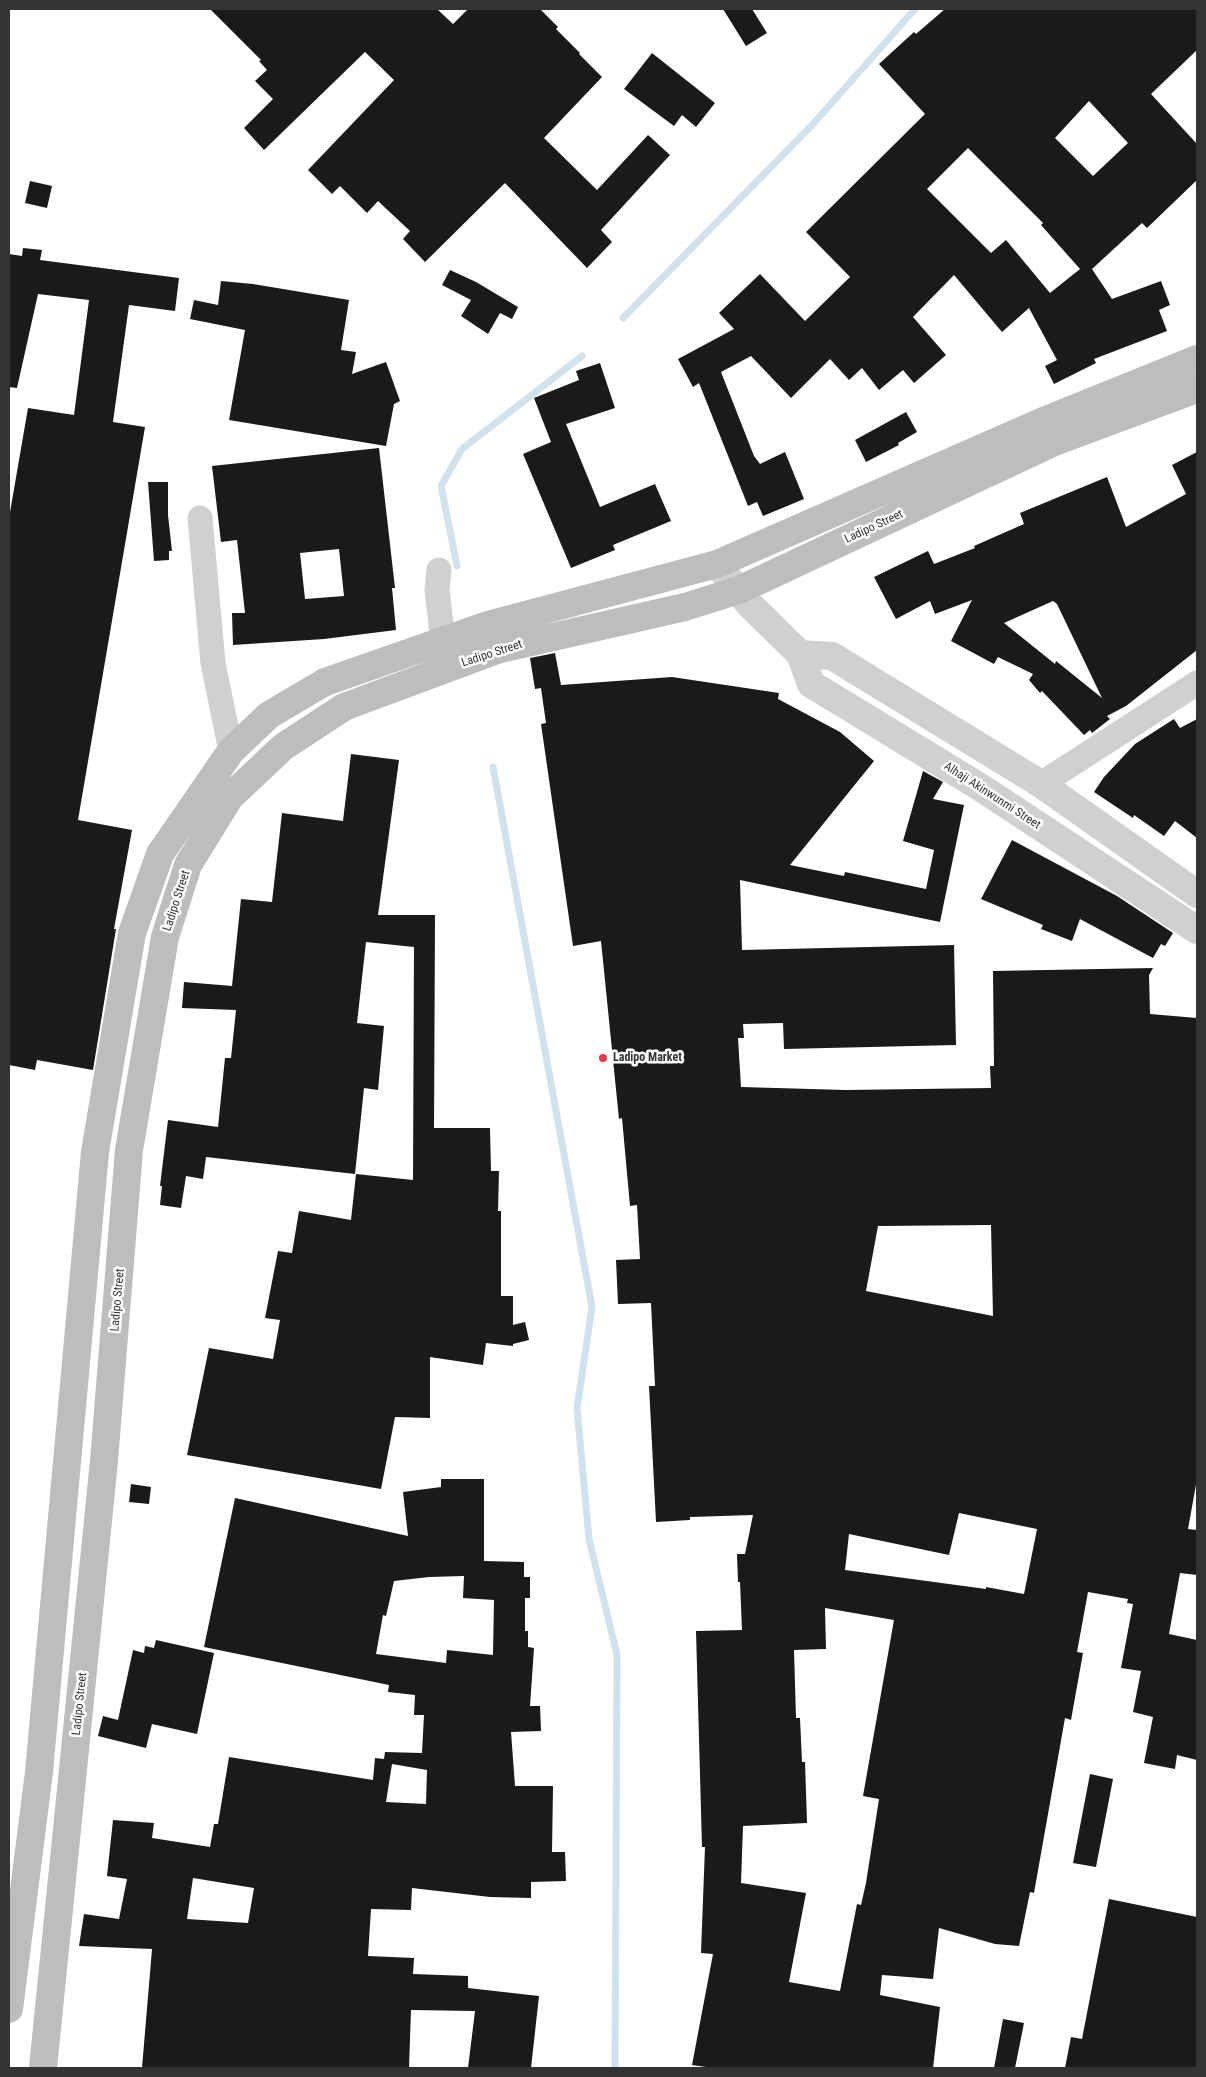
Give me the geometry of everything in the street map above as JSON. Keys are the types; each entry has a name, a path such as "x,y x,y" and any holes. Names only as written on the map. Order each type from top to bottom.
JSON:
{"main road":[{"path":"9,2009 40,1762 95,1152 132,933 160,854 231,750 268,715 325,682 488,625 717,564 1041,422 1197,359"},
{"name":"Ladipo Street","path":"44,2068 104,1461 129,1150 165,937 188,865 230,797 283,747 344,707 500,649 686,607 739,590 1052,444 1197,389"}],"street":[{"path":"200,518 213,663 231,750"},
{"name":"Alhaji Akinwunmi Street","path":"717,564 749,604 800,654 812,684 980,787 1197,930"},
{"path":"439,570 437,590 444,641"},
{"path":"800,654 832,656 1041,784 1197,894"},
{"path":"1041,784 1197,683"}],"building":[{"path":"210,9 437,9 453,24 468,9 540,9 558,27 556,29 602,77 544,138 597,190 648,135 670,155 601,230 612,242 587,268 505,183 425,262 403,239 410,231 378,201 367,213 340,186 332,194 308,170 394,80 365,52 264,150 244,128 273,99 255,81 267,70 259,61 261,60"},
{"path":"723,9 752,9 767,33 746,46"},
{"path":"945,9 1197,9 1197,50 1151,94 1197,144 1197,180 1147,228 1142,223 1092,269 1112,299 1161,281 1170,305 1159,310 1167,331 1094,359 1096,363 1054,384 1045,366 1057,360 1029,308 1002,332 954,275 913,317 946,355 914,383 903,370 879,390 862,368 849,380 830,359 791,398 751,356 721,372 754,456 760,464 785,452 804,499 763,516 757,502 748,506 699,383 693,387 678,359 734,329 719,313 760,274 805,321 850,277 806,232 925,114 879,64 914,32 916,34","holes":["1089,101 1128,143 1093,176 1055,138","968,148 1043,223 1041,225 1080,269 1050,293 1006,240 991,253 927,189"]},
{"path":"652,53 715,103 696,127 682,115 674,126 624,89"},
{"path":"30,181 52,186 47,208 25,203"},
{"path":"23,248 42,250 40,260 179,278 175,311 129,305 113,422 145,427 78,820 132,830 114,929 116,929 93,1070 37,1060 35,1070 9,1065 9,518 28,408 74,415 89,300 38,294 17,388 9,387 9,254 22,256"},
{"path":"450,270 476,282 518,307 512,319 500,313 488,334 461,316 471,300 442,285"},
{"path":"221,281 253,284 349,300 341,350 356,352 352,374 386,362 400,401 394,404 386,446 229,420 245,330 190,319 194,300 218,305"},
{"path":"600,363 615,408 566,424 600,507 655,484 671,521 613,545 615,550 571,568 523,454 551,442 534,398 579,380 576,371"},
{"path":"906,412 917,432 898,443 899,445 866,462 855,440"},
{"path":"379,448 395,588 392,588 396,630 324,639 233,645 232,613 245,613 237,540 221,542 212,466","holes":["339,549 344,596 305,599 300,553"]},
{"path":"1197,452 1197,650 1126,706 1107,716 1110,719 1092,733 1090,730 1084,735 1042,691 1040,693 1029,680 1033,674 998,657 994,664 951,641 972,600 935,614 930,601 896,619 874,577 928,551 934,564 975,548 974,546 1024,524 1020,513 1107,477 1126,527 1186,494 1172,465","holes":["1053,601 1057,604 1102,698 1056,661 1055,664 1004,623"]},
{"path":"148,482 168,482 168,515 172,551 169,551 169,560 154,561"},
{"path":"555,653 561,685 672,677 779,693 778,699 840,732 874,761 790,865 844,876 845,872 926,889 934,850 903,841 923,771 943,782 933,799 964,805 940,922 740,880 742,950 954,945 956,1045 784,1049 783,1023 743,1024 744,1038 738,1038 741,1087 846,1090 991,1088 990,1066 994,1066 993,971 1153,968 1149,975 1150,1014 1197,1018 1197,1479 1188,1529 1197,1530 1197,1575 1180,1573 1169,1634 1197,1640 1197,1760 1177,1755 1175,1769 1144,1763 1153,1717 1133,1712 1141,1671 1121,1668 1133,1604 1127,1603 1128,1599 1088,1592 1077,1652 1083,1653 1071,1720 1065,1718 1034,1893 1030,1892 1019,1946 995,1944 939,1928 933,1979 882,1975 880,1995 940,2007 933,2068 713,2068 692,2065 713,1954 701,1953 705,1847 702,1847 696,1631 742,1630 737,1554 745,1554 753,1515 690,1517 690,1520 656,1522 649,1386 655,1386 651,1303 618,1304 616,1260 640,1259 637,1205 630,1206 622,1118 619,1119 601,941 573,946 541,724 546,723 541,688 535,689 530,658","holes":["991,1225 993,1316 866,1291 878,1226","959,1513 1037,1529 1024,1594 986,1587 986,1589 845,1570 849,1534 949,1555","825,1608 894,1620 863,1796 879,1799 866,1883 861,1905 857,1904 840,1991 789,1982 806,1893 741,1883 743,1826 807,1823 805,1762 802,1762 800,1718 796,1718 794,1650 826,1649"]},
{"path":"1174,719 1180,728 1197,719 1197,838 1175,821 1164,836 1134,815 1133,818 1094,792 1104,777 1135,744"},
{"path":"351,754 399,760 378,915 435,915 434,1128 490,1128 491,1171 499,1171 498,1211 501,1211 501,1296 513,1296 513,1325 525,1322 529,1340 513,1344 513,1346 486,1343 483,1365 430,1357 430,1418 395,1417 381,1489 187,1455 209,1348 273,1359 280,1320 265,1318 278,1251 292,1253 299,1211 351,1220 356,1174 413,1180 414,947 366,942 357,1023 384,1026 378,1090 364,1088 355,1174 206,1157 203,1179 186,1176 181,1208 160,1205 162,1186 160,1186 168,1120 218,1127 225,1058 231,1058 236,1010 182,1008 184,982 232,986 241,899 272,902 282,813 343,821"},
{"path":"1012,840 1117,896 1173,933 1165,946 1161,944 1153,958 1080,919 1072,941 1041,929 1043,925 981,899"},
{"path":"441,1479 484,1479 484,1561 524,1562 524,1577 530,1577 530,1598 525,1598 525,1631 528,1631 528,1647 534,1648 530,1706 540,1706 541,1731 511,1732 515,1786 553,1786 552,1852 565,1852 566,1881 531,1882 531,1898 490,1897 412,1888 411,1910 371,1909 368,1956 414,1958 413,1974 468,1976 468,1988 539,1996 531,2068 468,2068 475,2011 411,2010 409,2068 142,2068 152,1949 79,1946 84,1914 119,1919 127,1879 107,1876 113,1820 154,1823 152,1838 210,1847 214,1824 218,1824 229,1757 373,1780 375,1758 384,1759 385,1752 422,1753 424,1715 414,1715 415,1695 388,1692 389,1685 204,1647 235,1498 408,1536 403,1492 441,1487","holes":["464,1576 463,1598 494,1600 493,1655 447,1650 446,1663 376,1654 383,1615 386,1616 394,1581","392,1764 427,1770 426,1804 386,1802","193,1878 254,1888 248,1923 187,1919"]},
{"path":"131,1484 151,1487 149,1504 129,1502"},
{"path":"156,1640 214,1653 197,1734 152,1724 146,1748 98,1736 103,1716 118,1720 133,1650 144,1653 145,1646 154,1648"},
{"path":"1090,1774 1113,1779 1096,1867 1073,1863"},
{"path":"1109,1899 1197,1917 1197,2068 1065,2068 1071,2037 1082,2039"},
{"path":"1003,2019 1024,2023 1015,2068 994,2068"}],"waterway":[{"path":"623,318 813,124 915,9"},
{"path":"457,566 441,486 462,449 582,356"},
{"path":"493,767 592,1307 577,1408 589,1539 617,1655 615,2068"}],"place":[{"name":"Ladipo Market","path":"603,1058"}]}
